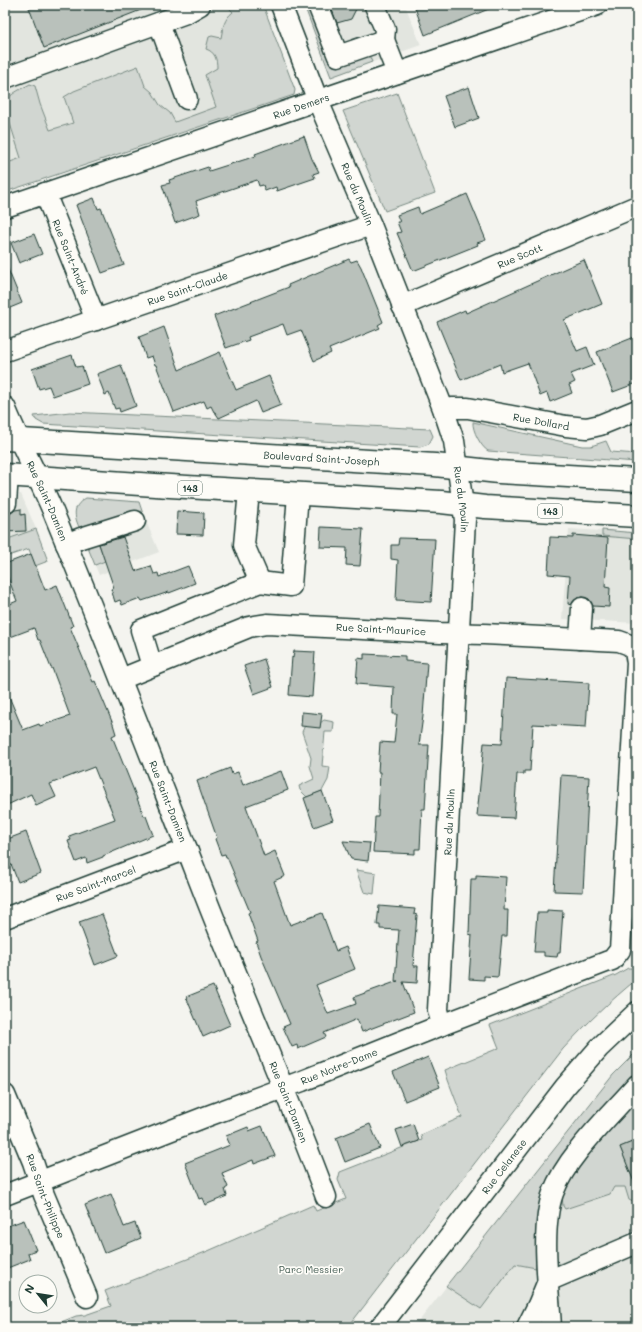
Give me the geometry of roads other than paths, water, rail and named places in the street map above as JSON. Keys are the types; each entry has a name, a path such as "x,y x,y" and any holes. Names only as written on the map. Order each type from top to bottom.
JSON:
{"main road":[{"name":"Boulevard Saint-Joseph","path":"12,440 458,467 499,472 637,480"},
{"name":"143","path":"6,475 637,516"}],"street":[{"path":"5,78 186,13 200,5"},
{"name":"Rue du Moulin","path":"281,5 318,101 371,225 444,411 454,441 464,520 438,1010 442,1025"},
{"path":"318,5 338,56 384,40"},
{"name":"Rue Demers","path":"5,207 597,5"},
{"path":"375,6 384,29 384,40 397,73"},
{"path":"159,23 187,99"},
{"name":"Rue Saint-André","path":"45,194 96,320"},
{"name":"Rue Scott","path":"402,306 637,206"},
{"name":"Rue Saint-Claude","path":"5,351 371,225"},
{"name":"Rue Saint-Damien","path":"5,407 12,440 38,477 66,544 284,1088 326,1197"},
{"name":"Rue Dollard","path":"444,411 459,407 566,426 587,428 600,425 637,410"},
{"path":"6,475 6,503"},
{"path":"249,491 244,545 260,582"},
{"path":"152,666 141,630 260,582 290,586 298,494"},
{"path":"66,544 135,521"},
{"path":"580,639 582,608"},
{"name":"Rue Saint-Maurice","path":"121,679 256,625 278,623 625,642 635,651 637,663"},
{"name":"Rue Notre-Dame","path":"5,1195 612,960 618,954 621,946 637,663"},
{"name":"Rue Saint-Marcel","path":"5,918 187,849"},
{"name":"Rue Celanese","path":"380,1327 569,1083 599,1048 637,1012"},
{"path":"551,1327 547,1228 549,1208 553,1193 571,1161 637,1085"},
{"name":"Rue Saint-Philippe","path":"5,1095 87,1297"},
{"path":"526,1327 538,1305 548,1281 637,1244"}],"park label":[{"name":"Parc Messier","path":"311,1269"}]}
